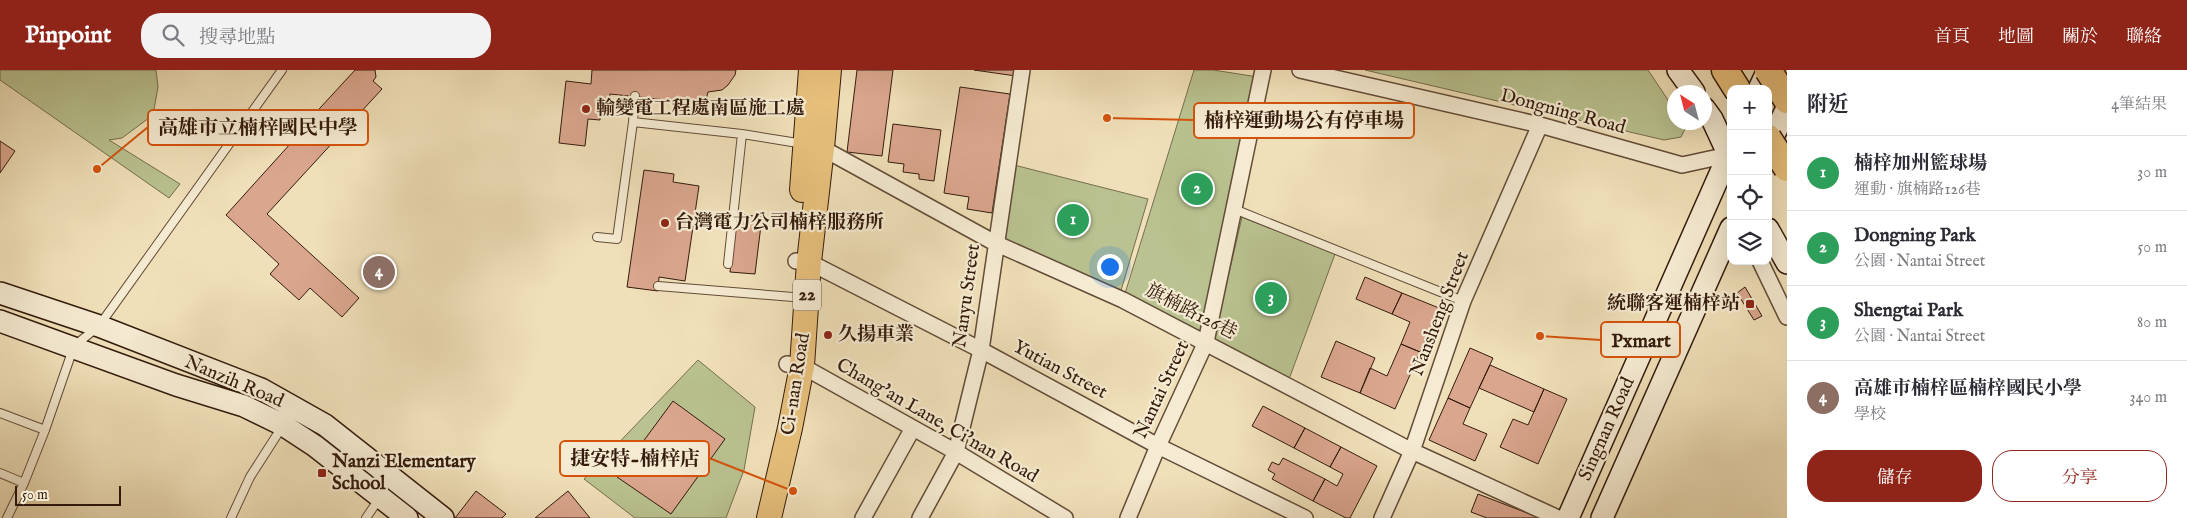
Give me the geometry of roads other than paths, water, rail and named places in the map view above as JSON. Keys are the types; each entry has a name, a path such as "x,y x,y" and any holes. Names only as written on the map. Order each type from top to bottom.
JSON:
{"highway":[{"path":"1725,70 1734,85"},
{"path":"1768,70 1787,100"},
{"path":"1772,144 1787,168"}],"main road":[{"name":"Ci-nan Road","path":"811,70 814,146"},
{"name":"Ci-nan Road","path":"769,518 790,428 802,261 814,146 829,70"},
{"name":"Ci-nan Road","path":"755,518 794,365 793,297 802,261"}],"street":[{"name":"Nanyu Street","path":"920,518 956,452 981,350 1022,70"},
{"name":"Nantai Street","path":"1128,518 1158,446 1206,342 1263,70"},
{"name":"Dongning Road","path":"1300,70 1540,125 1682,165 1727,156"},
{"path":"1678,70 1689,85"},
{"path":"1761,85 1768,70"},
{"path":"1772,139 1787,108"},
{"path":"1712,119 1727,149"},
{"name":"Nansheng Street","path":"1382,518 1412,451 1463,301 1540,125"},
{"name":"旗楠路126巷","path":"814,146 996,243 1123,300 1412,451 1558,518"},
{"name":"Singnan Road","path":"1568,518 1727,162"},
{"path":"1772,235 1787,263"},
{"name":"Singnan Road","path":"1602,518 1724,259 1727,246"},
{"name":"Yutian Street","path":"802,261 981,350 1158,446 1305,518"},
{"path":"1762,265 1787,317"},
{"name":"Nanzih Road","path":"0,293 99,326 261,389 325,426 388,489 407,518"},
{"name":"Nanzih Road","path":"0,321 74,346 176,385 244,406 283,425 388,489 443,518"},
{"name":"Chang'an Lane, Ci'nan Road","path":"794,365 956,452 1065,518"},
{"path":"863,518 913,428"}],"lane":[{"path":"8,518 45,430 74,346 99,326 282,70"},
{"path":"597,237 617,239 635,96"},
{"path":"633,122 742,134 814,146"},
{"path":"728,264 742,134"},
{"path":"1234,210 1463,301"},
{"path":"658,286 793,297"},
{"path":"0,413 45,430"},
{"path":"231,518 250,477 283,425"},
{"path":"0,473 24,483"},
{"path":"366,518 388,489"}],"place":[{"name":"輸變電工程處南區施工處","path":"586,109"},
{"name":"楠梓運動場公有停車場","path":"1107,118"},
{"name":"高雄市立楠梓國民中學","path":"97,169"},
{"name":"Dongning Park","path":"1197,189"},
{"name":"楠梓加州籃球場","path":"1073,220"},
{"name":"台灣電力公司楠梓服務所","path":"665,223"},
{"name":"高雄市楠梓區楠梓國民小學","path":"379,272"},
{"name":"Shengtai Park","path":"1271,298"},
{"name":"統聯客運楠梓站","path":"1750,304"},
{"name":"久揚車業","path":"828,335"},
{"name":"Pxmart","path":"1540,336"},
{"name":"Nanzi Elementary School","path":"322,473"},
{"name":"捷安特-楠梓店","path":"793,491"}]}
